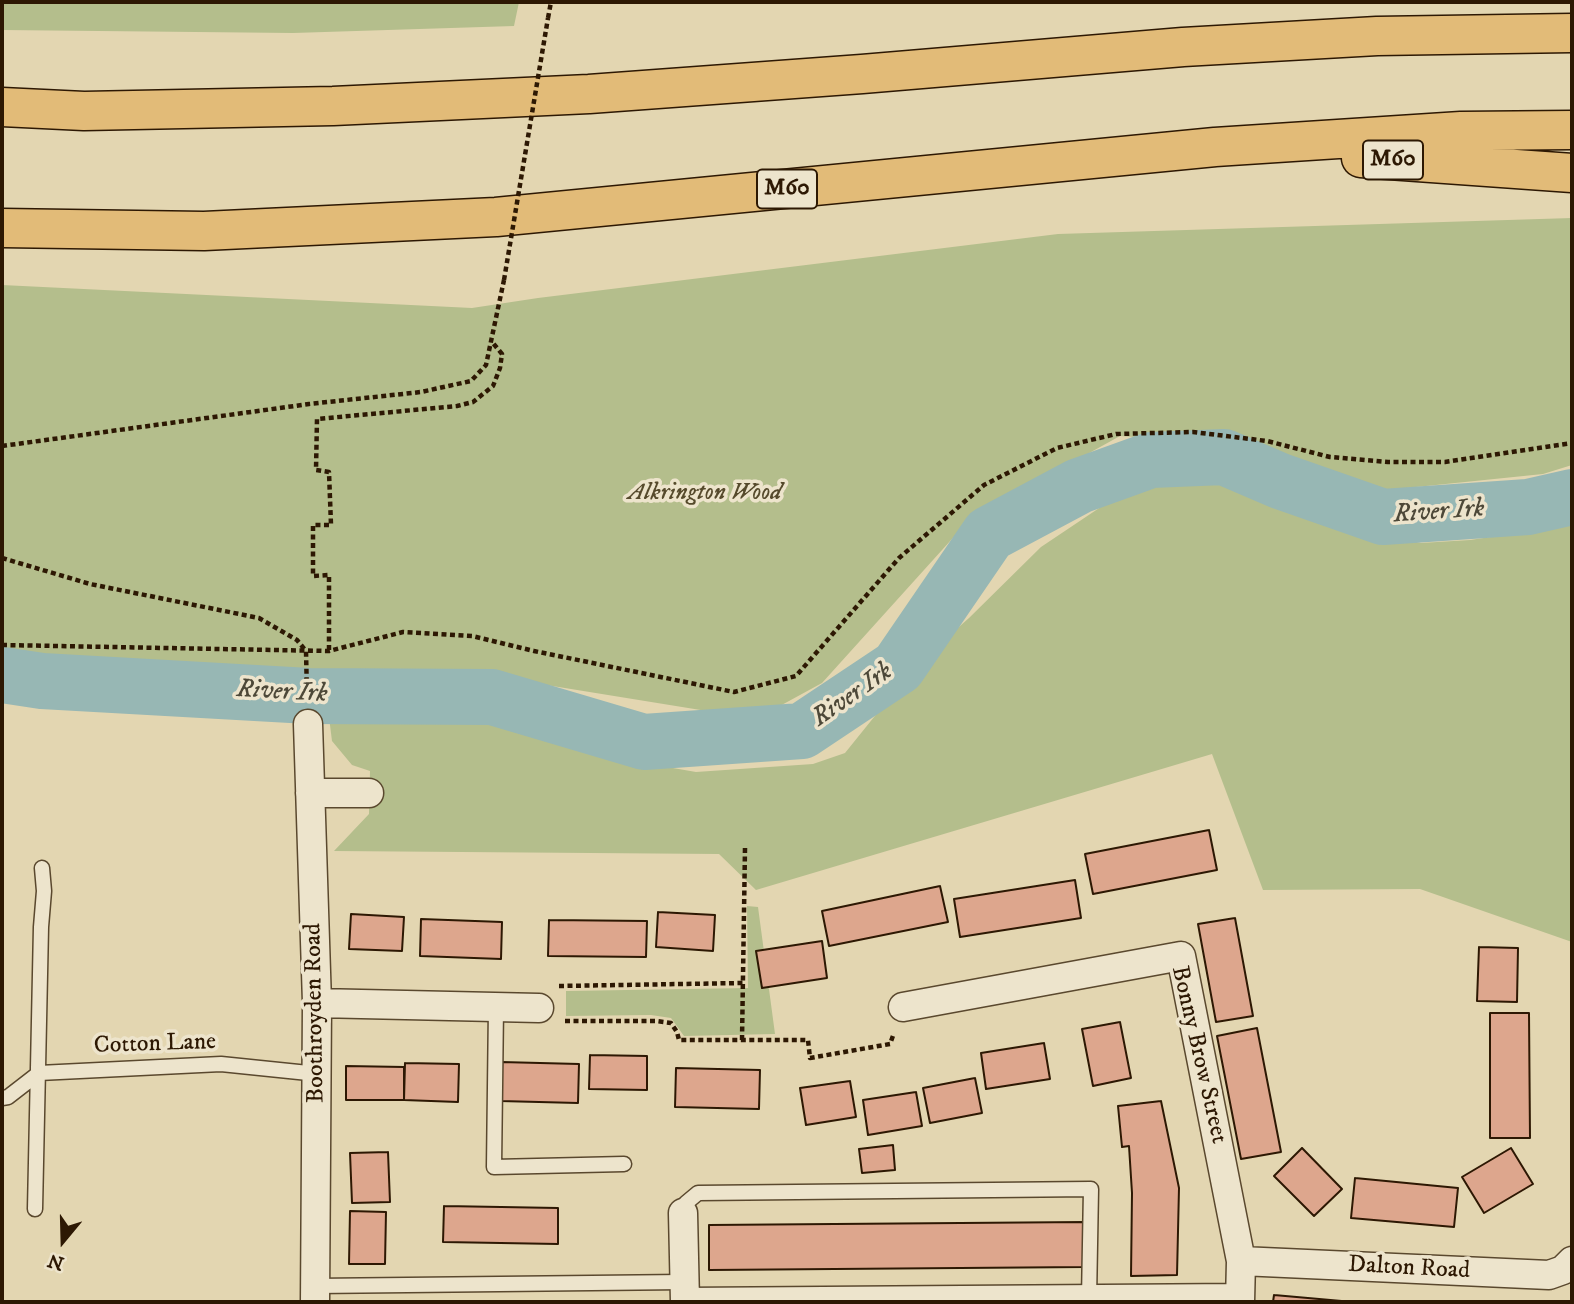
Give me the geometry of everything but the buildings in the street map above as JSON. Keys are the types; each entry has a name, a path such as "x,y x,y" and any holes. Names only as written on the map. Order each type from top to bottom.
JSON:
{"highway":[{"path":"2,107 84,111 333,106 603,93 1197,47 1377,36 1572,33"},
{"name":"M60","path":"2,228 204,231 496,217 1215,147 1461,131 1572,130"},
{"name":"M60","path":"1215,147 1572,173"}],"street":[{"name":"Boothroyden Road","path":"308,724 318,1074 315,1294"},
{"path":"310,793 369,793"},
{"name":"Bonny Brow Street","path":"903,1007 1181,956 1241,1261 1240,1300"},
{"path":"317,1003 539,1008"},
{"path":"683,1213 684,1295 1240,1300"},
{"name":"Dalton Road","path":"1241,1261 1549,1275 1563,1270 1572,1261"}],"lane":[{"path":"35,1209 44,891 41,868"},
{"path":"496,1007 494,1167 624,1164"},
{"name":"Cotton Lane","path":"39,1073 221,1064 318,1074"},
{"path":"2,1098 8,1097 39,1073"},
{"path":"683,1213 686,1203 698,1193 1091,1189 1089,1299"},
{"path":"315,1294 684,1295"}],"path":[{"path":"2,446 309,404 421,392 471,381 486,365 492,342 551,2"},
{"path":"329,651 329,575 313,576 313,525 331,525 329,472 316,470 317,419 473,402 493,386 500,368 502,354 492,342"},
{"path":"2,645 329,651 403,632 472,636 734,692 796,676 900,558 984,485 1057,448 1116,434 1193,432 1267,441 1330,457 1388,462 1445,462 1572,443"},
{"path":"2,558 90,584 259,618 297,640 306,651 307,670"},
{"path":"742,1040 745,848"},
{"path":"743,983 559,985 539,1008 562,1021 656,1020 671,1023 679,1040 808,1040 810,1059 890,1044 903,1007"}],"green space":[{"path":"2,2 519,2 514,26 293,33 2,30"},
{"name":"Alkrington Wood","path":"1572,218 1572,465 1543,474 1387,490 1244,444 1120,436 970,519 822,683 756,719 460,671 303,673 2,662 2,285 472,308 1058,234"},
{"path":"1188,471 1220,475 1269,490 1366,531 1421,543 1470,540 1572,525 1572,942 1420,889 1263,890 1212,754 756,890 719,854 334,851 369,814 370,771 352,765 332,741 329,717 447,713 571,737 644,763 696,772 813,764 845,753 916,665 969,618 1041,547 1141,480"},
{"path":"747,906 758,907 775,1034 684,1036 671,1018 651,1015 566,1016 566,991 748,988"}],"waterway":[{"name":"River Irk","path":"2,675 42,681 309,696 492,697 644,742 802,731 898,667 989,534 1079,486 1151,460 1224,457 1280,481 1383,517 1528,507 1572,497"}]}
